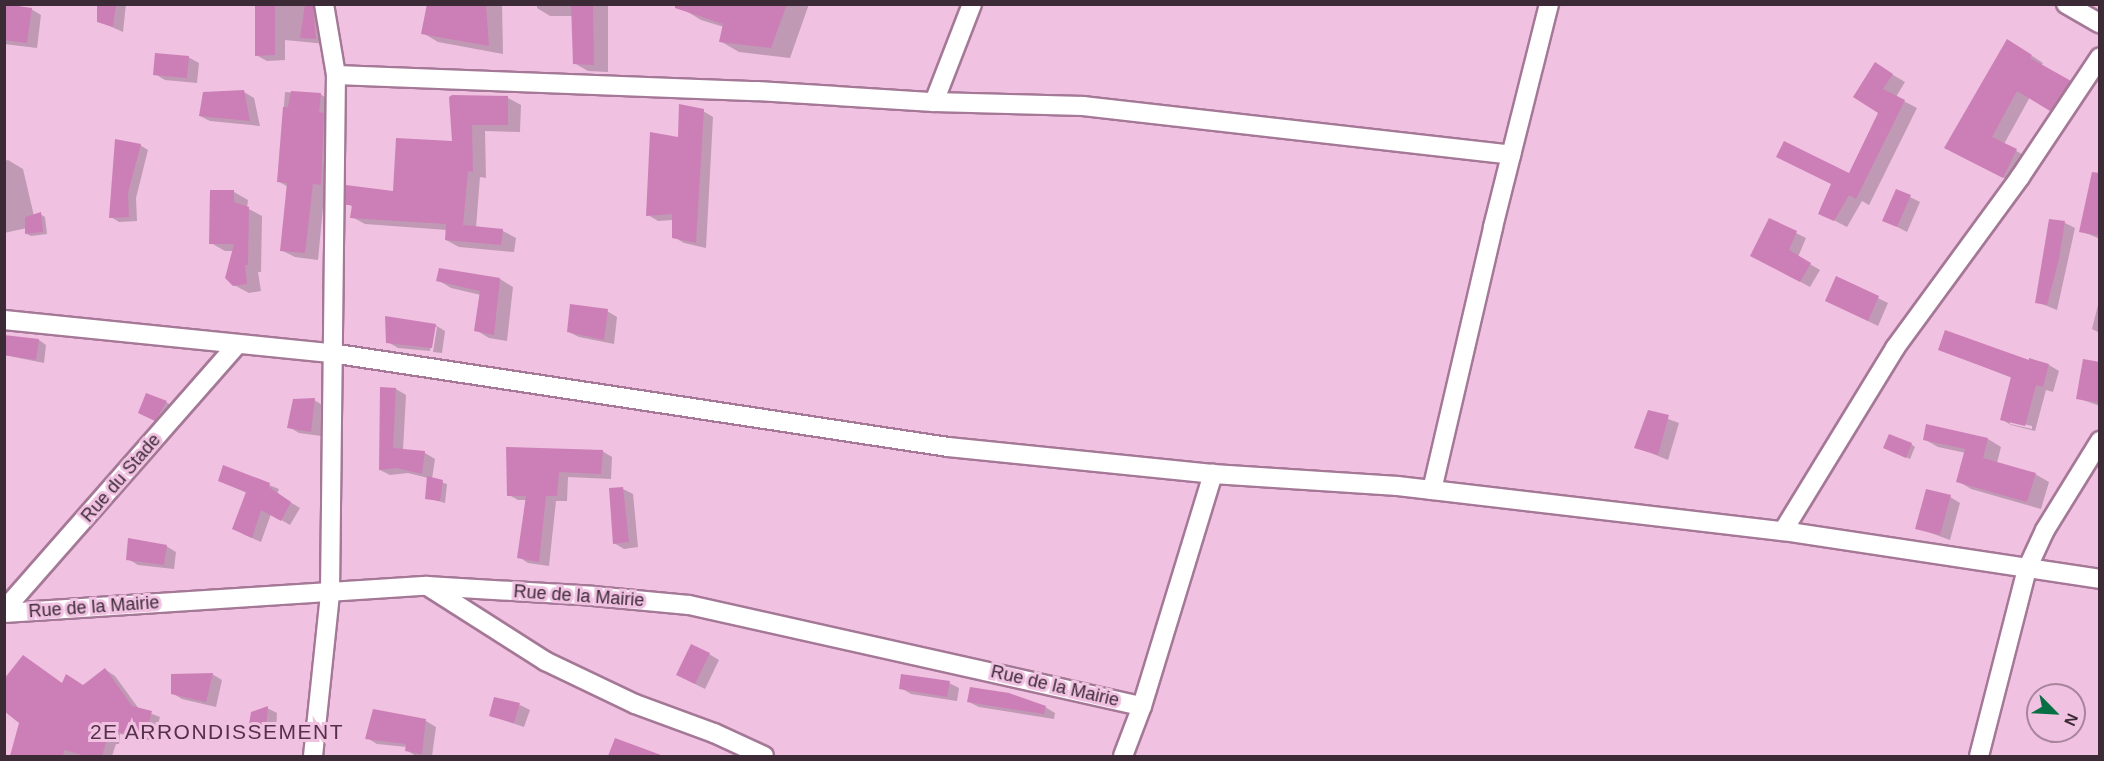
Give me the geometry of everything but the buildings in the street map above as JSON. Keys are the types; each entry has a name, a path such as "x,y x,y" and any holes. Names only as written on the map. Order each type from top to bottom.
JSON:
{"street":[{"path":"313,756 330,593 336,75 324,4"},
{"path":"934,102 972,4"},
{"path":"1432,490 1549,4"},
{"path":"2066,4 2100,24"},
{"path":"1783,531 1894,348 2020,177 2100,57"},
{"path":"336,75 757,92 934,102 1083,106 1511,155"},
{"path":"4,320 331,353 948,447 1213,474 1432,490 1783,531 2100,579"},
{"name":"Rue du Stade","path":"4,612 237,345"},
{"path":"1979,756 2027,569 2045,530 2100,441"},
{"path":"1123,756 1142,706 1213,474"},
{"path":"427,586 545,661 635,704 714,733 764,756"},
{"name":"Rue de la Mairie","path":"4,612 427,586 688,604 1142,706"}],"district":[{"name":"2E ARRONDISSEMENT","path":"217,732"}]}
